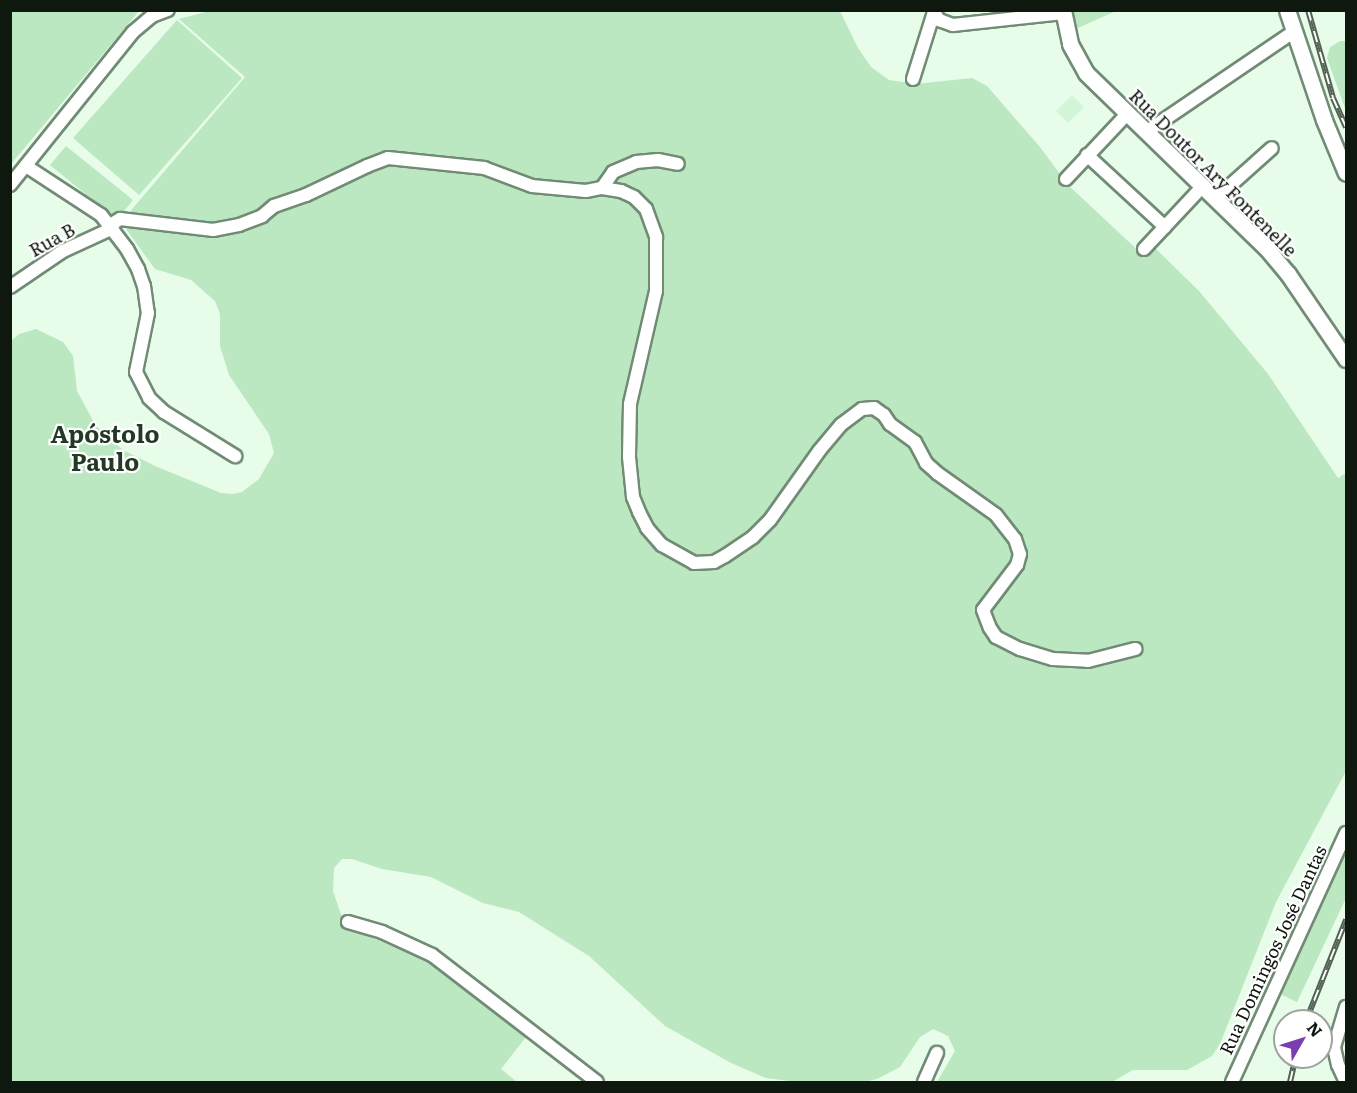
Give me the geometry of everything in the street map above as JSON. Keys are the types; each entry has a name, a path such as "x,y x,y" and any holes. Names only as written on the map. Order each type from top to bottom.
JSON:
{"main road":[{"path":"1287,10 1324,120 1347,172"},
{"name":"Rua Doutor Ary Fontenelle","path":"1063,12 1070,44 1082,67 1266,249 1288,274 1347,359"}],"street":[{"path":"10,185 133,32 152,16 168,10"},
{"path":"934,11 943,23 953,25 1063,12"},
{"path":"913,79 934,11"},
{"path":"1146,132 1293,32"},
{"path":"1066,178 1127,114"},
{"path":"1215,199 1272,148"},
{"path":"1087,155 1165,227"},
{"name":"Rua B","path":"10,287 63,251 111,227 120,219 213,230 238,225 262,216 274,206 306,195 388,158 484,168 532,186 586,191 602,188 621,191 640,202 649,216 656,237 656,291 630,404 629,458 633,497 647,528 662,545 694,563 714,562 725,556 770,520 819,451 842,424 862,409 874,408 880,410 890,424 915,441 926,463 996,515 1015,539 1020,554 1017,565 983,610 996,637 1034,654 1062,659 1103,659 1135,649"},
{"path":"602,188 613,172 636,162 657,160 678,164"},
{"path":"26,166 93,207 111,227 138,269 147,301 147,326 136,372 148,398 164,412 235,456"},
{"path":"1144,249 1202,187"},
{"name":"Rua Domingos José Dantas","path":"1232,1083 1347,833"},
{"path":"348,922 382,932 432,955 597,1083"},
{"path":"1346,1083 1338,1065 1334,1047 1347,1007"},
{"path":"924,1083 936,1053"}],"shaded area":[{"path":"213,10 840,11 858,48 871,67 889,80 916,84 972,78 987,86 1040,147 1068,185 1144,256 1153,246 1199,291 1268,374 1338,478 1346,473 1346,771 1276,902 1220,1044 1212,1056 1187,1070 1133,1070 1112,1082 937,1082 955,1051 948,1036 933,1029 920,1037 900,1067 877,1079 864,1082 797,1082 766,1078 731,1063 665,1026 589,956 519,912 483,903 431,877 382,869 352,859 342,859 334,868 333,891 345,926 440,967 526,1037 501,1069 517,1082 11,1082 11,341 19,334 36,329 63,342 73,356 77,391 96,426 123,450 155,466 221,493 232,494 242,492 259,479 274,453 269,434 229,375 220,346 220,314 215,301 191,280 155,269 121,222 245,77 179,19"},
{"path":"1069,10 1116,11 1071,31"},
{"path":"10,11 139,11 11,164"},
{"path":"177,20 242,78 139,195 73,138"},
{"path":"1340,41 1346,41 1346,111 1327,58 1330,47"},
{"path":"1072,95 1084,107 1068,123 1056,111"},
{"path":"66,146 133,200 117,220 50,165"},
{"path":"1346,848 1346,898 1297,1002 1278,993"}],"railway":[{"path":"1308,10 1333,98 1346,127"},
{"path":"1311,1009 1346,920"},
{"path":"1290,1082 1293,1069"}],"district":[{"name":"Apóstolo Paulo","path":"105,447"}]}
